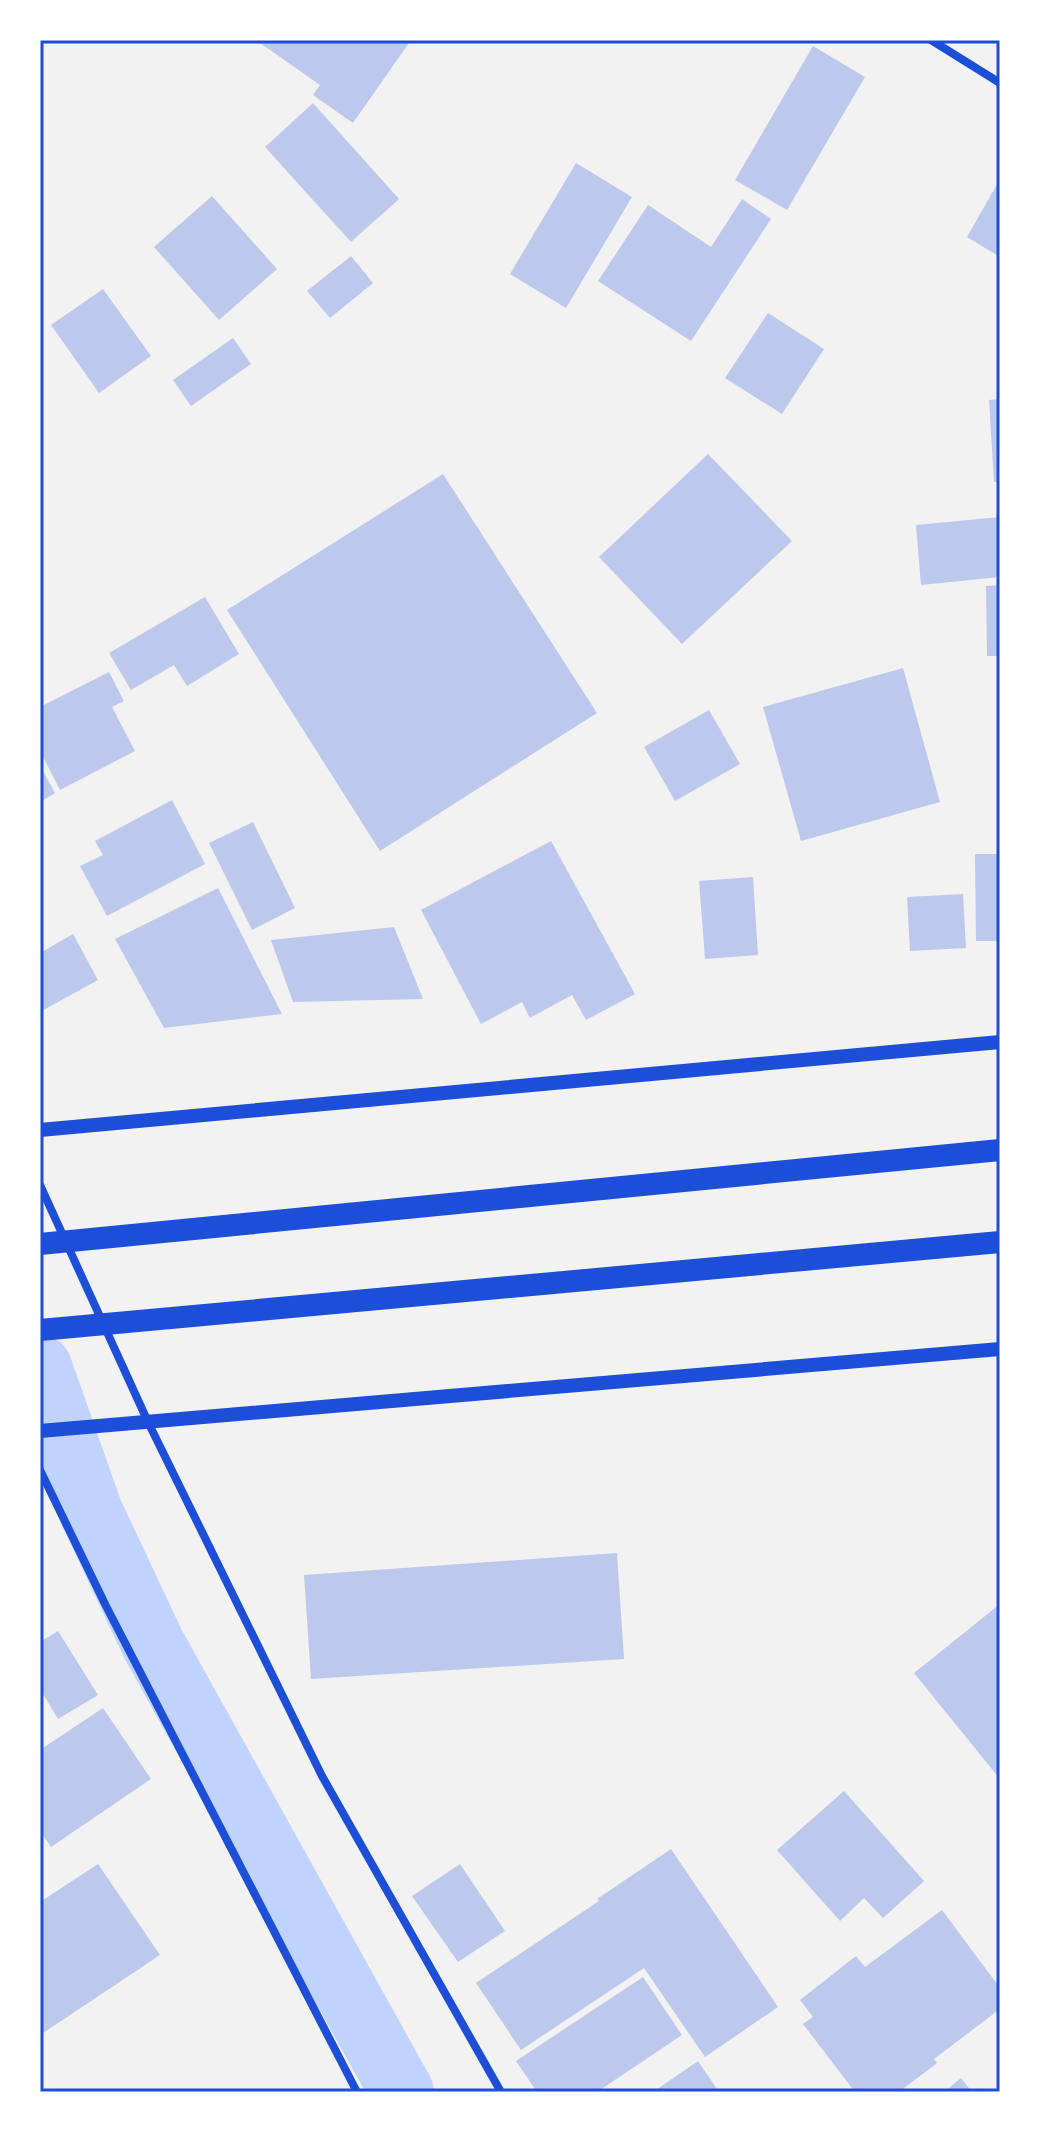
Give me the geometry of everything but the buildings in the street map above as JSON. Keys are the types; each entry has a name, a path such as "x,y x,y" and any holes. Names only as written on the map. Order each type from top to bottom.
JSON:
{"highway":[{"path":"40,1244 1000,1150"},
{"path":"40,1330 1000,1242"}],"street":[{"path":"931,40 1000,83"},
{"path":"40,1130 1000,1042"},
{"path":"40,1185 148,1422 322,1776 501,2092"},
{"path":"40,1431 1000,1349"},
{"path":"40,1470 106,1606 357,2092"}],"waterway":[{"path":"40,1367 91,1512 153,1644 402,2092"}]}
